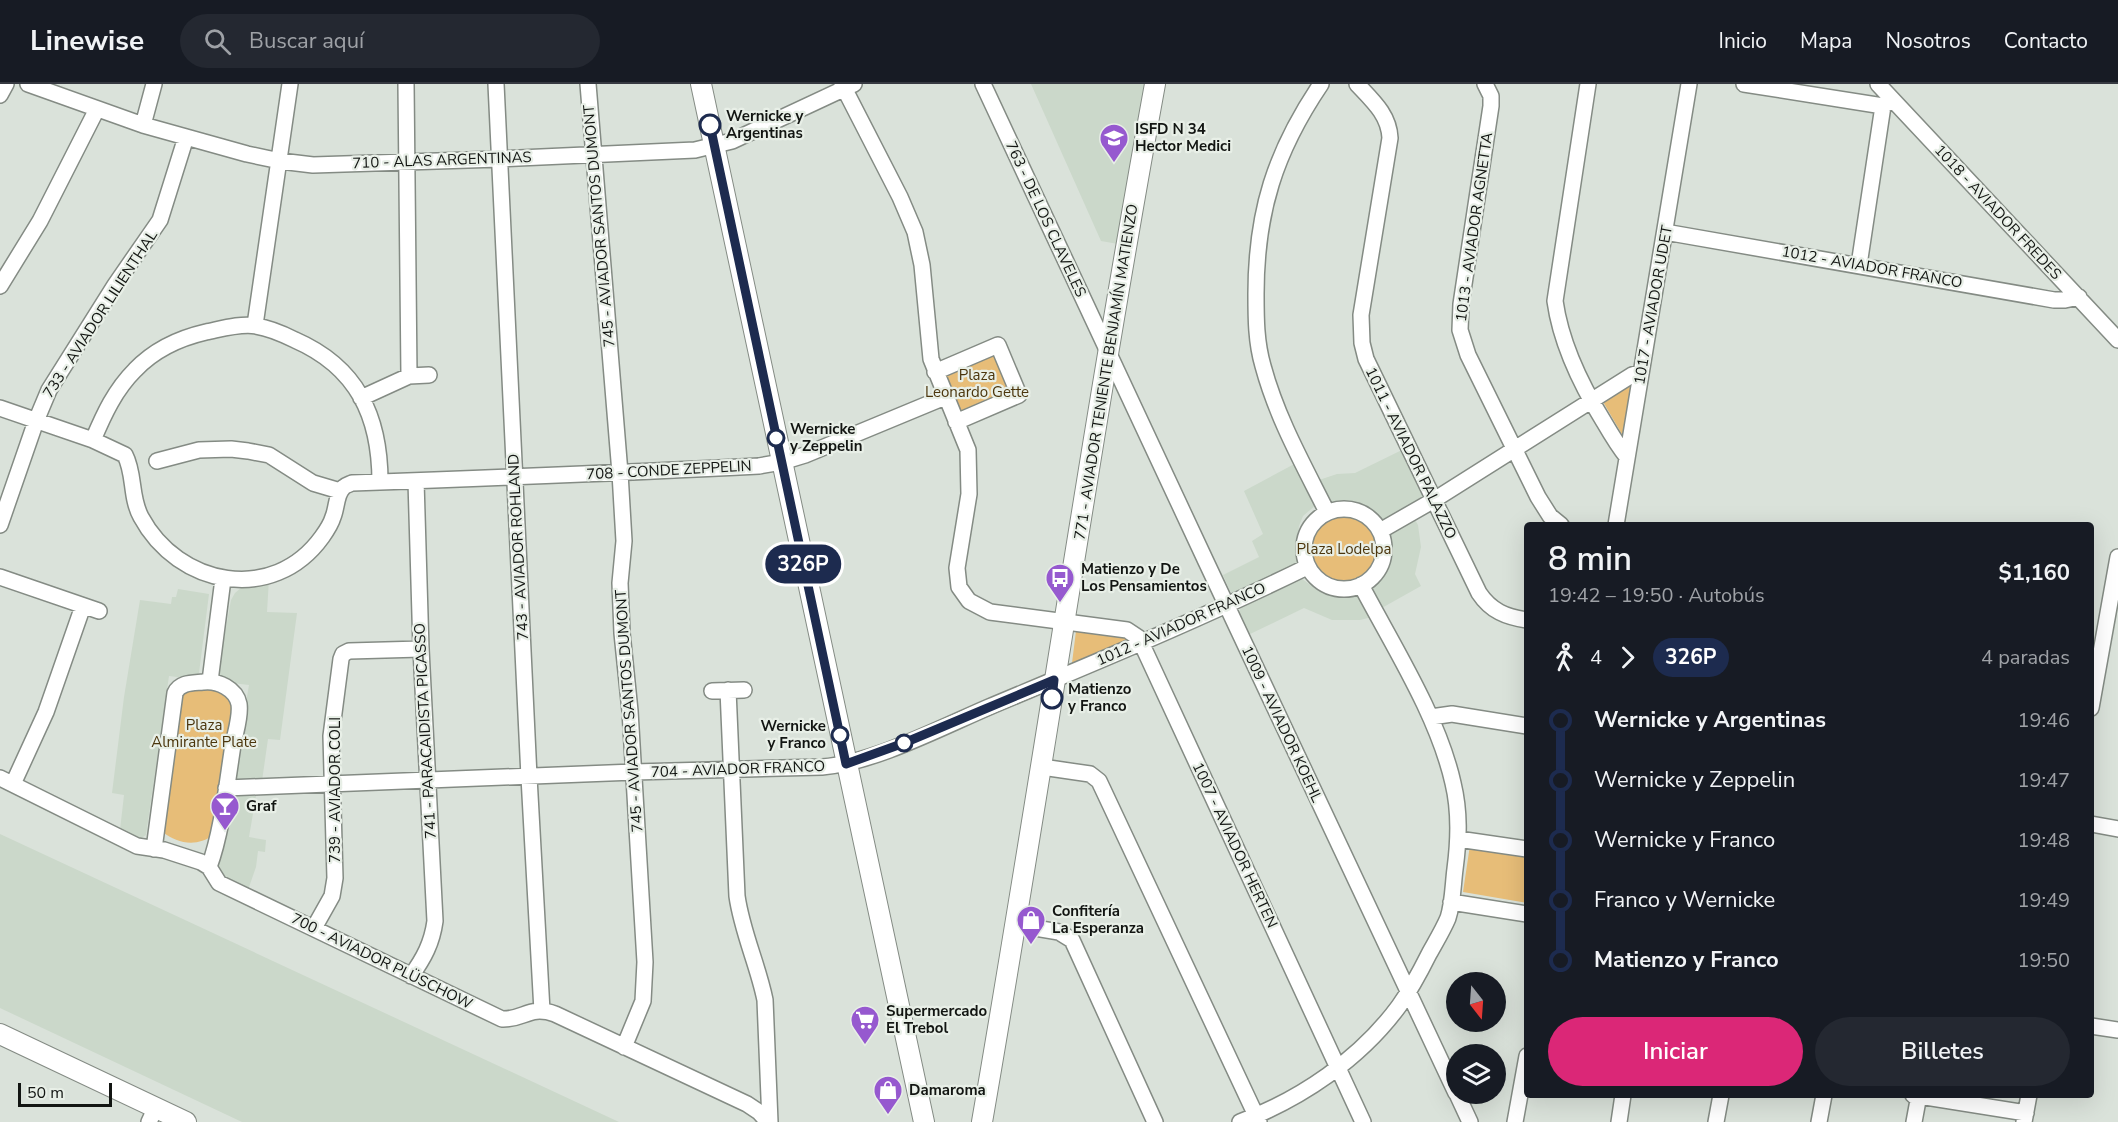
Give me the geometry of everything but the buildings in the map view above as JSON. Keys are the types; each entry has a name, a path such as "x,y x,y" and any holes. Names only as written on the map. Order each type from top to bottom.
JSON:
{"street":[{"path":"0,95 6,84"},
{"path":"144,125 154,84"},
{"path":"255,325 290,84"},
{"path":"406,84 409,376"},
{"name":"743 - AVIADOR ROHLAND","path":"496,84 542,1011"},
{"name":"745 - AVIADOR SANTOS DUMONT","path":"588,84 620,473 624,542 620,583 621,623 630,711 645,984 640,1014 624,1047"},
{"path":"701,84 924,1122"},
{"name":"763 - DE LOS CLAVELES","path":"983,84 1109,354"},
{"name":"771 - AVIADOR TENIENTE BENJAMÍN MATIENZO","path":"982,1122 1155,84"},
{"path":"1321,84 1288,137 1268,192 1258,243 1256,319 1259,349 1273,399 1287,432 1328,512"},
{"name":"1011 - AVIADOR PALAZZO","path":"1358,84 1385,117 1390,128 1362,315 1363,351 1483,599 1500,614 1524,619"},
{"name":"1013 - AVIADOR AGNETTA","path":"1485,84 1491,96 1491,106 1461,304 1460,330 1468,355 1514,450 1538,497 1550,516 1557,522"},
{"path":"1588,84 1555,301 1563,336 1575,369 1592,402 1627,457"},
{"name":"1017 - AVIADOR UDET","path":"1616,522 1689,84"},
{"path":"1744,84 1888,103 1859,265"},
{"name":"1018 - AVIADOR FREDES","path":"1878,84 1888,103 2079,297 2118,340"},
{"name":"710 - ALAS ARGENTINAS","path":"36,85 144,125 247,154 313,165 684,151 715,146 743,136 847,86"},
{"path":"847,86 915,232 922,264 930,350 935,372 968,450 969,494 957,568 959,587 969,601 990,612 1127,630 1141,642"},
{"path":"0,286 40,221 97,109"},
{"name":"733 - AVIADOR LILIENTHAL","path":"0,525 49,390 156,226 186,137"},
{"name":"1012 - AVIADOR FRANCO","path":"1665,232 2054,300 2079,297"},
{"path":"93,440 114,396 135,369 159,350 192,336 222,328 255,325 314,348 344,372 362,398 372,421 378,443 380,482"},
{"path":"935,372 998,345 1019,395 956,422"},
{"name":"1009 - AVIADOR KOEHL","path":"1109,354 1226,607 1446,1070"},
{"path":"1380,531 1434,500 1632,375 1641,372"},
{"path":"362,398 409,376 429,375"},
{"name":"708 - CONDE ZEPPELIN","path":"340,491 344,486 352,483 759,466 805,455 945,397"},
{"path":"0,408 93,440 124,455 130,466 132,489 140,516 164,548 181,562 202,573 224,579 258,578 281,571 308,554 330,525 340,491 314,483 269,455 248,450 231,448 198,450 157,461"},
{"name":"741 - PARACAIDISTA PICASSO","path":"411,976 428,949 435,921 421,649 416,481"},
{"path":"1351,509 1363,513 1373,520 1380,531 1384,543 1384,556 1376,573 1361,585 1349,589 1336,589 1314,577 1307,567 1303,555 1308,530 1316,520 1328,512 1351,509"},
{"path":"2094,676 2112,624 2118,557"},
{"name":"1012 - AVIADOR FRANCO","path":"1054,680 1226,607 1307,567"},
{"path":"0,577 99,611"},
{"path":"210,681 224,579"},
{"path":"1240,1122 1257,1119 1299,1093 1337,1068 1368,1041 1408,992 1448,917 1459,819 1452,780 1442,744 1431,717 1361,585"},
{"path":"6,781 46,711 83,606"},
{"name":"1007 - AVIADOR HERTEN","path":"1141,642 1363,1122"},
{"name":"739 - AVIADOR COLI","path":"314,928 332,896 335,878 331,736 341,659 343,654 349,651 421,649"},
{"name":"704 - AVIADOR FRANCO","path":"226,788 822,767 846,764 904,743 1054,680"},
{"path":"154,849 175,693 177,689 188,683 210,681 225,686 231,691 238,704 226,788 209,867"},
{"path":"728,690 736,896 739,913 762,981 765,1000 769,1122"},
{"path":"712,691 744,690"},
{"path":"1431,717 1452,714 1524,726"},
{"path":"1042,767 1090,774 1099,781 1257,1119"},
{"name":"700 - AVIADOR PLÜSCHOW","path":"6,781 137,846 193,859 209,867 219,883 502,1019 534,1010 542,1011"},
{"path":"2094,825 2118,829"},
{"path":"1458,839 1524,849"},
{"path":"1451,902 1524,914"},
{"path":"1016,925 1059,932 1072,940 1155,1122"},
{"path":"542,1011 555,1014 754,1108 769,1122"},
{"path":"2094,1026 2118,1030"},
{"path":"0,1034 153,1115 186,1122"},
{"path":"1515,1122 1524,1072"},
{"path":"1619,1122 1623,1098"},
{"path":"1716,1122 1720,1098"},
{"path":"1819,1122 1823,1098"},
{"path":"1914,1122 1917,1098"},
{"path":"1932,1098 2025,1117 2028,1098"},
{"name":"1009 - AVIADOR KOEHL","path":"1462,1104 1470,1122"}],"shaded area":[{"path":"1031,84 1144,84 1118,244 1101,241"},
{"path":"1406,448 1429,497 1378,525 1362,509 1331,503 1319,480 1337,474 1355,473"},
{"path":"1298,462 1316,505 1303,516 1299,526 1297,543 1301,561 1234,595 1223,575 1259,557 1252,541 1263,534 1244,491"},
{"path":"1413,516 1418,525 1421,547 1415,574 1421,586 1380,609 1371,591 1372,585 1384,574 1388,564 1390,533"},
{"path":"1301,578 1317,590 1334,597 1345,598 1358,595 1372,617 1360,620 1332,620 1304,608 1248,635 1238,615 1241,607"},
{"path":"269,579 267,612 297,613 280,740 268,739 262,781 240,780 236,778 234,772 249,685 224,682 219,678 218,672 231,600 242,587"},
{"path":"178,589 209,594 199,673 193,679 169,676 146,835 140,839 120,830 124,795 112,793 124,697 140,600 171,604 172,597 176,597"},
{"path":"257,790 249,837 266,840 265,852 258,851 256,867 248,890 222,881 218,869 229,796"},
{"path":"0,834 619,1122 242,1122 0,1008"}],"green space":[{"name":"Plaza Leonardo Gette","path":"998,345 1019,395 956,422 935,372"},
{"path":"1632,382 1627,443 1602,400"},
{"name":"Plaza Lodelpa","path":"1344,514 1357,517 1369,524 1376,536 1379,549 1376,562 1369,574 1357,581 1344,584 1331,581 1319,574 1312,562 1309,549 1312,536 1319,524 1331,517"},
{"path":"1076,631 1125,635 1131,640 1072,663"},
{"name":"Plaza Almirante Plate","path":"189,688 220,688 234,704 213,835 194,842 181,841 163,832 181,692"},
{"path":"1470,845 1524,854 1524,902 1463,892"}],"bus line":[{"name":"326P","path":"710,125 846,764 904,743 1054,680 1052,698"}],"place":[{"name":"Wernicke y Argentinas","path":"710,125"},
{"name":"ISFD N 34 Hector Medici","path":"1114,164"},
{"name":"Wernicke y Zeppelin","path":"776,438"},
{"name":"Matienzo y De Los Pensamientos","path":"1060,604"},
{"name":"Matienzo y Franco","path":"1052,698"},
{"name":"Wernicke y Franco","path":"840,735"},
{"name":"Graf","path":"225,832"},
{"name":"Confitería La Esperanza","path":"1031,946"},
{"name":"Supermercado El Trebol","path":"865,1046"},
{"name":"Damaroma","path":"888,1116"}]}
